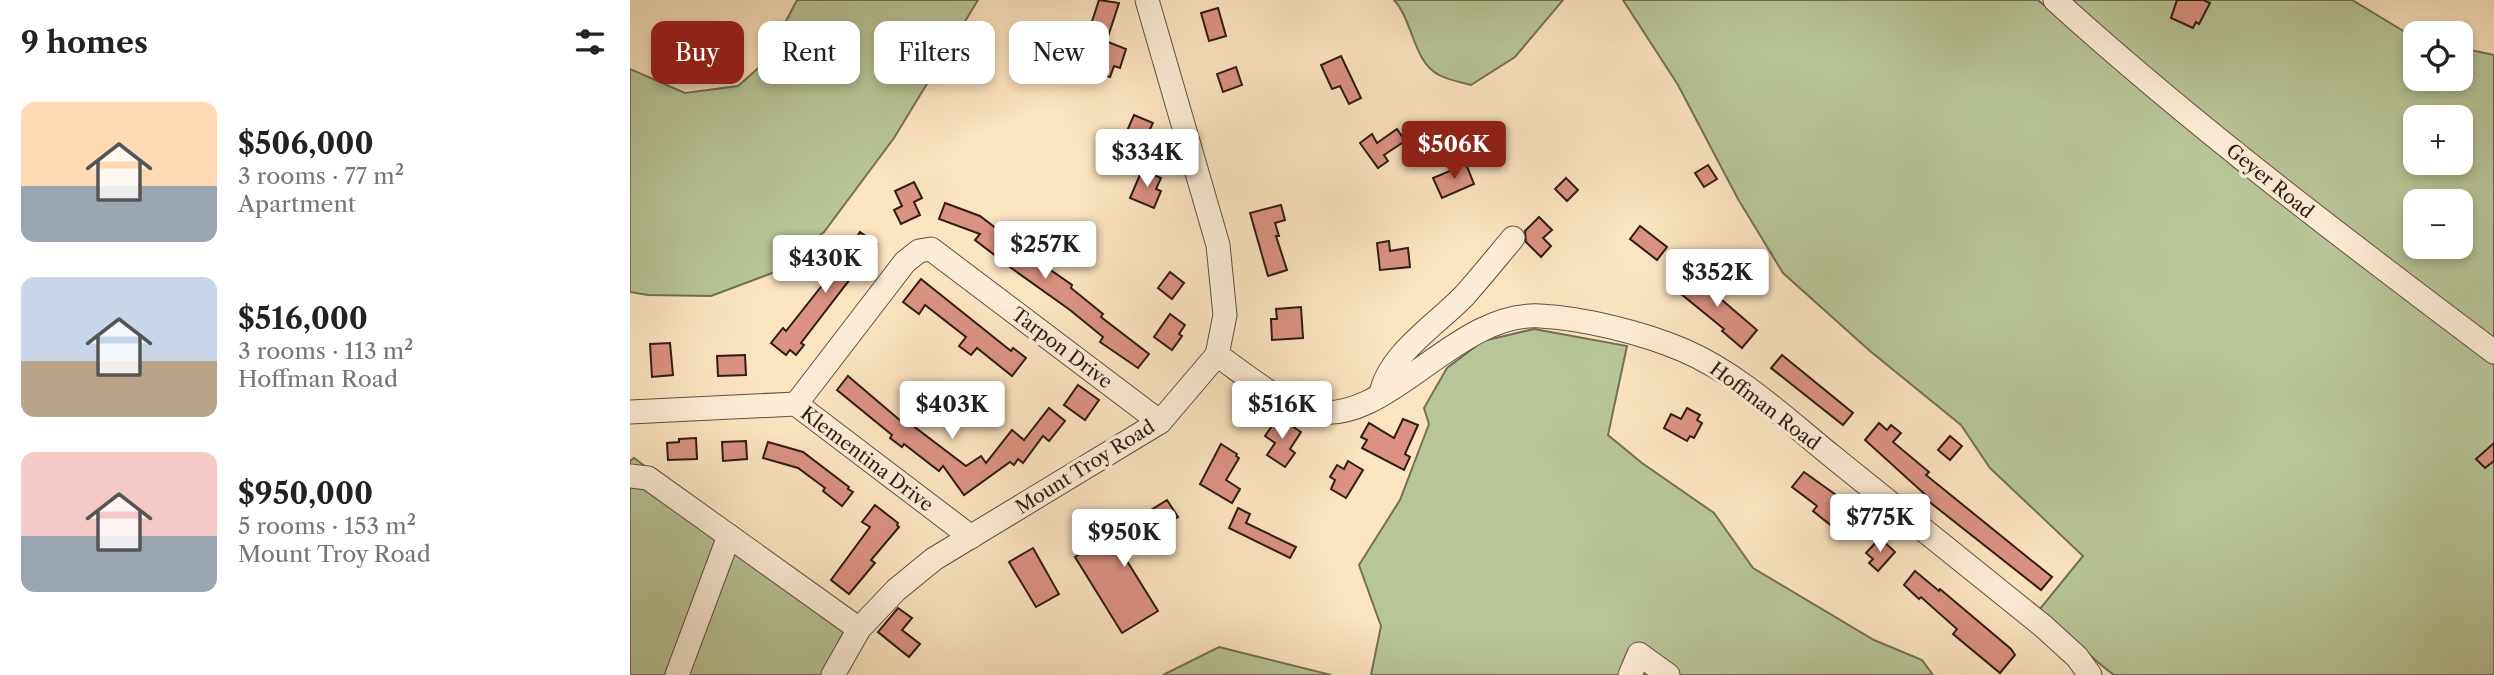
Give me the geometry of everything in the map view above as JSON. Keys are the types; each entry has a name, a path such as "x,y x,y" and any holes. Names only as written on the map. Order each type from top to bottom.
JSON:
{"street":[{"name":"Mount Troy Road","path":"834,675 859,629 896,590 934,559 1160,422 1217,355 1225,315 1218,245 1147,0"},
{"name":"Geyer Road","path":"2055,0 2113,52 2297,204 2494,352"},
{"path":"1381,394 1384,381 1393,366 1463,296 1513,238"},
{"name":"Tarpon Drive","path":"796,404 905,262 919,251 931,248 1160,422"},
{"name":"Hoffman Road","path":"1217,355 1284,400 1314,411 1348,410 1381,394 1463,338 1505,318 1538,316 1606,326 1682,349 1759,398 2043,626 2084,666 2108,675"},
{"name":"Klementina Drive","path":"630,412 796,404 971,537"},
{"path":"630,476 648,478 859,629"},
{"path":"677,675 729,537"},
{"path":"1630,675 1639,654 1668,675"}],"green space":[{"path":"797,0 978,0 965,21 874,21 874,84 927,84 894,138 824,232 775,272 711,296 648,295 630,292 630,69 651,78 651,84 664,84 685,93 744,84 744,81 758,68 758,84 860,84 860,21 786,21"},
{"path":"1394,0 1563,0 1515,57 1471,85 1443,77 1430,69 1418,51 1405,18"},
{"path":"1623,0 2038,0 2233,166 2494,365 2494,675 2114,675 2039,610 2083,556 1990,468 1961,425 1870,351 1783,273 1738,199 1678,85"},
{"path":"2068,0 2352,0 2403,31 2403,91 2473,91 2473,51 2494,55 2494,342 2163,84"},
{"path":"1534,329 1627,346 1608,435 1642,463 1714,513 1753,568 1874,640 1922,660 1933,675 1371,675 1381,626 1359,565 1400,500 1429,424 1424,408 1447,368 1483,341"},
{"path":"634,458 852,619 825,675 630,675 630,461"},
{"path":"1219,647 1331,675 1163,675"}],"building":[{"path":"1099,0 1119,3 1109,34 1109,21 1092,21"},
{"path":"2177,0 2203,0 2210,3 2199,24 2196,22 2193,28 2171,18"},
{"path":"1218,8 1226,36 1209,41 1201,13"},
{"path":"1109,42 1126,49 1120,68 1114,66 1110,77"},
{"path":"1341,56 1361,98 1349,104 1340,86 1332,89 1321,65"},
{"path":"1236,67 1242,85 1223,92 1217,74"},
{"path":"1134,115 1153,123 1141,148 1123,140"},
{"path":"1397,129 1405,141 1384,155 1388,161 1378,168 1360,143 1372,134 1377,143"},
{"path":"1466,164 1474,184 1442,198 1433,178"},
{"path":"1708,165 1717,179 1704,187 1695,173"},
{"path":"1142,170 1161,178 1156,189 1161,191 1154,208 1130,198"},
{"path":"1566,178 1578,190 1567,201 1555,189"},
{"path":"914,182 922,198 914,202 920,215 901,224 894,210 902,206 895,191"},
{"path":"945,203 980,216 1010,239 1009,241 1072,285 1071,288 1103,314 1101,317 1149,354 1138,368 1100,342 1103,337 1070,310 975,240 980,234 939,219"},
{"path":"1281,205 1285,220 1275,223 1279,236 1276,236 1287,270 1268,276 1250,213"},
{"path":"1539,217 1552,230 1543,238 1551,246 1541,257 1526,242 1525,231"},
{"path":"1640,226 1667,247 1657,260 1630,239"},
{"path":"860,232 877,244 801,343 804,345 796,355 790,350 786,355 771,343 783,328 786,331 824,283 847,251 843,248 850,237 855,240"},
{"path":"1389,241 1390,251 1408,248 1410,267 1380,270 1377,243"},
{"path":"1170,272 1184,283 1172,299 1158,288"},
{"path":"1687,274 1700,285 1706,276 1720,287 1715,294 1757,330 1742,348 1722,331 1724,329 1675,289"},
{"path":"921,279 1011,351 1013,348 1026,358 1012,376 977,348 971,355 959,346 966,337 925,305 919,314 903,302"},
{"path":"1301,307 1303,338 1272,340 1271,319 1277,319 1276,309"},
{"path":"1170,314 1185,325 1179,334 1182,336 1172,350 1154,337"},
{"path":"670,343 673,375 652,377 650,344"},
{"path":"745,355 746,375 718,376 717,356"},
{"path":"1782,355 1853,413 1843,425 1771,368"},
{"path":"848,376 902,422 904,419 966,466 981,456 986,463 1012,430 1024,440 1049,408 1065,421 1049,441 1043,436 1023,463 1018,459 1014,465 1010,462 964,495 943,466 939,471 904,444 902,447 890,438 892,435 837,390"},
{"path":"1078,385 1099,400 1085,420 1064,405"},
{"path":"1687,408 1700,415 1697,420 1702,423 1694,438 1690,436 1687,441 1664,428 1671,414 1681,419"},
{"path":"1278,417 1301,432 1290,449 1295,453 1285,467 1267,455 1275,443 1265,436"},
{"path":"1403,419 1418,425 1405,454 1410,457 1404,470 1362,448 1367,440 1361,437 1369,423 1394,438"},
{"path":"1879,423 1887,430 1891,425 1901,433 1893,442 1929,472 1926,475 2052,577 2041,590 1927,500 1929,498 1865,440"},
{"path":"1950,436 1962,446 1950,460 1938,450"},
{"path":"696,438 697,459 668,460 667,443"},
{"path":"746,441 747,459 723,461 722,442"},
{"path":"768,442 803,452 853,492 842,506 823,491 825,488 798,468 763,458"},
{"path":"2494,443 2494,461 2485,468 2476,459"},
{"path":"1221,444 1239,458 1226,480 1240,489 1232,503 1200,484"},
{"path":"1348,461 1363,470 1346,498 1331,489 1335,480 1330,477 1337,465 1344,469"},
{"path":"1804,472 1850,505 1833,527 1813,511 1817,506 1792,487"},
{"path":"1167,500 1178,517 1122,553 1158,611 1122,633 1075,557"},
{"path":"875,505 898,523 899,527 871,560 875,563 849,594 831,580 870,527 862,522"},
{"path":"1238,508 1250,514 1246,523 1296,547 1290,558 1229,528"},
{"path":"1880,538 1895,552 1878,571 1869,563 1873,559 1866,553"},
{"path":"1033,548 1059,594 1036,607 1009,562"},
{"path":"1915,571 2011,649 2015,655 2000,673 1953,634 1957,629 1904,585"},
{"path":"898,608 912,618 902,630 920,644 909,657 878,632"}]}
